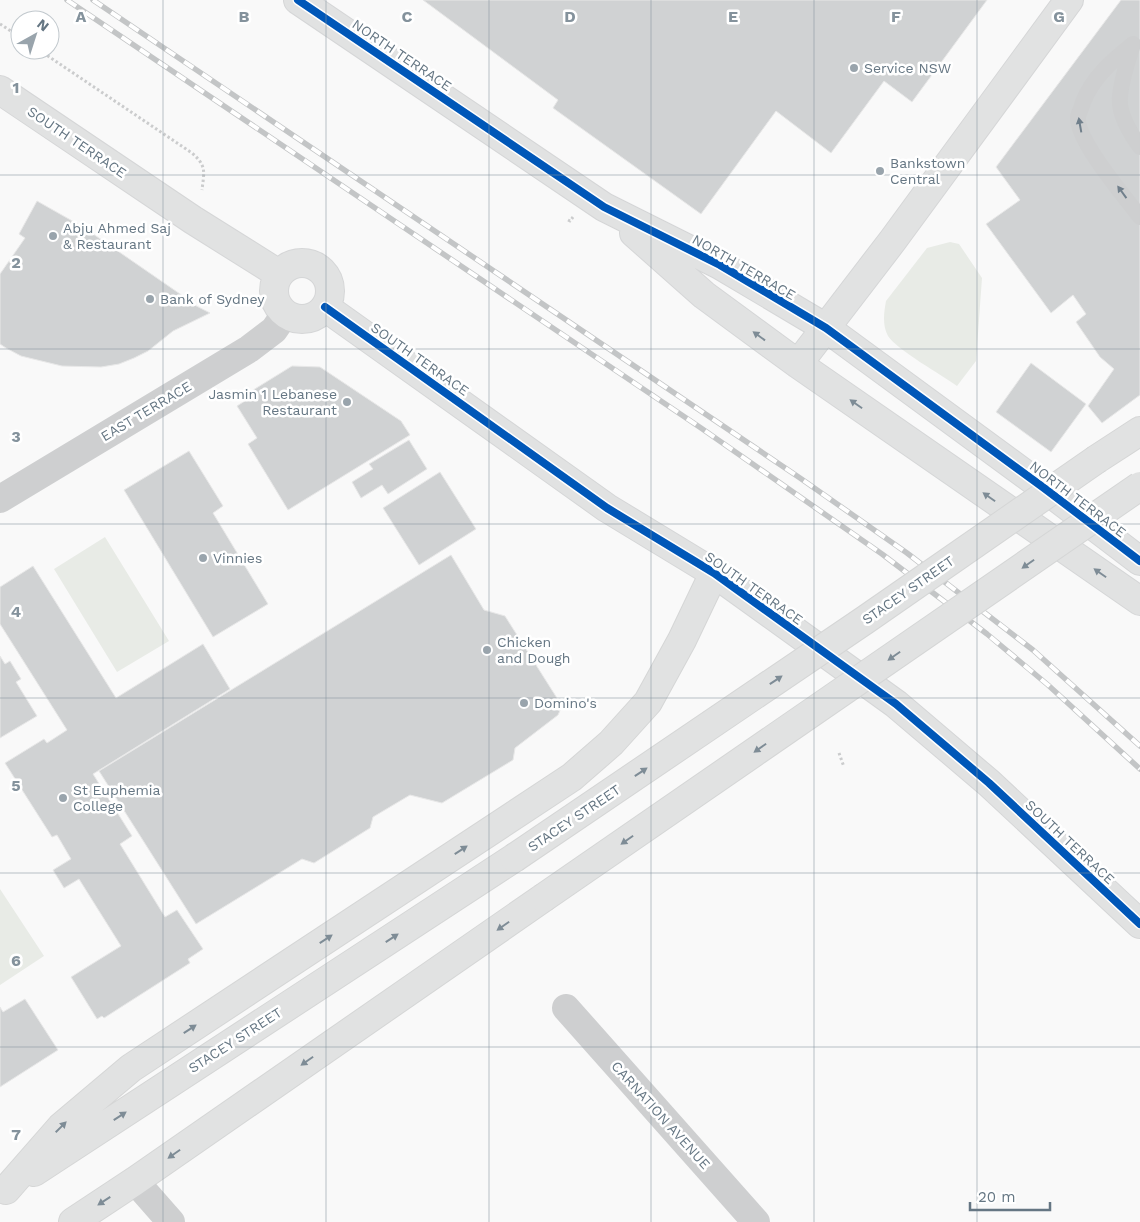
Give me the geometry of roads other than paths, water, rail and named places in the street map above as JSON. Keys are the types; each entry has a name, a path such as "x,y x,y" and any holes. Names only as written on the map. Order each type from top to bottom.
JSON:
{"main road":[{"name":"NORTH TERRACE","path":"298,0 604,207 704,295 798,364 1140,600"},
{"path":"798,364 1069,0"},
{"name":"SOUTH TERRACE","path":"0,90 193,220 280,274"},
{"name":"NORTH TERRACE","path":"604,207 720,265 826,328 1140,561"},
{"path":"305,263 314,266 321,272 327,279 330,289 329,298 319,314 302,320 284,314 275,299 275,282 280,274 286,268 295,264 305,263"},
{"name":"SOUTH TERRACE","path":"325,307 607,508 714,573 896,704 989,783 1140,924"},
{"name":"STACEY STREET","path":"3,1192 514,858 1140,431"},
{"path":"73,1222 136,1181 1140,486"},
{"path":"3,1192 61,1127 131,1068 572,777 611,743 648,702 682,640 714,573"}],"street":[{"name":"EAST TERRACE","path":"0,499 249,349 274,330 284,314"},
{"name":"CARNATION AVENUE","path":"566,1008 756,1222"},
{"path":"136,1181 171,1222"}],"lane":[{"path":"1140,147 1123,115 1120,99 1133,44 1100,73 1090,87 1078,116 1080,130 1087,146 1140,217"}],"railway":[{"path":"67,0 701,428 882,554 987,634 1048,685 1140,769"},
{"path":"93,0 800,478 907,553 1033,650 1140,746"}],"place":[{"name":"Service NSW","path":"854,68"},
{"name":"Bankstown Central","path":"880,171"},
{"name":"Abju Ahmed Saj & Restaurant","path":"53,236"},
{"name":"Bank of Sydney","path":"150,299"},
{"name":"Jasmin 1 Lebanese Restaurant","path":"347,402"},
{"name":"Vinnies","path":"203,558"},
{"name":"Chicken and Dough","path":"487,650"},
{"name":"Domino's","path":"524,703"},
{"name":"St Euphemia College","path":"63,798"}]}
